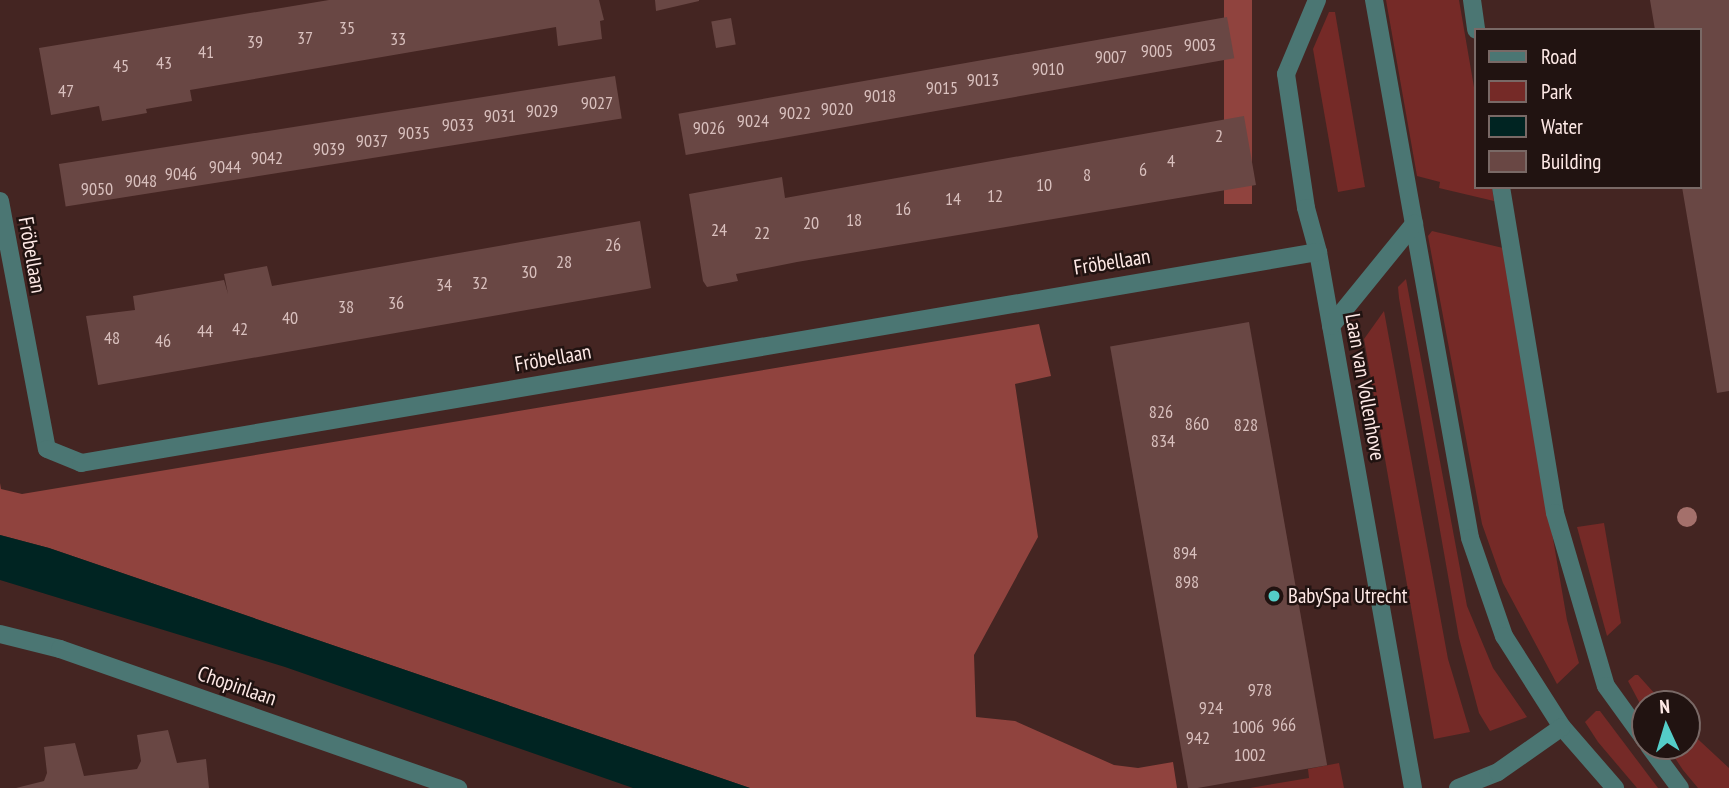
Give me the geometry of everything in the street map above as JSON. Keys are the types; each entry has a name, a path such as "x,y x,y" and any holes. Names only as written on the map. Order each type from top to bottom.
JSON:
{"street":[{"name":"Laan van Vollenhove","path":"1317,0 1286,74 1306,208 1318,252 1413,788"},
{"path":"1374,0 1470,537 1504,636 1562,727 1615,788"},
{"path":"1472,0 1476,28"},
{"path":"1501,189 1555,513 1606,686 1631,721"},
{"name":"Fröbellaan","path":"0,201 47,449 81,463 1318,252"},
{"path":"1331,326 1414,223"},
{"name":"Chopinlaan","path":"0,634 60,649 458,788"},
{"path":"1458,788 1498,772 1562,727"},
{"path":"1659,760 1680,788"}],"green space":[{"path":"1386,0 1459,0 1474,87 1474,189 1492,189 1494,201 1439,188 1440,182 1417,176"},
{"path":"1329,12 1335,12 1365,187 1338,192 1313,49"},
{"path":"1432,231 1503,248 1567,620 1579,663 1557,684 1503,583 1482,524 1428,236"},
{"path":"1406,279 1467,606 1493,668 1527,717 1490,731 1479,713 1459,638 1399,298 1398,287"},
{"path":"1384,311 1448,659 1470,732 1434,739 1364,339"},
{"path":"1604,523 1621,623 1607,636 1577,527"},
{"path":"1638,675 1651,690 1633,690 1628,681"},
{"path":"1596,711 1600,711 1631,752 1631,760 1637,760 1658,788 1637,788 1598,742 1585,722"},
{"path":"1701,742 1729,768 1729,788 1698,788 1676,760 1701,760"},
{"path":"1339,763 1344,788 1250,788 1309,778 1308,769"}],"shaded area":[{"path":"1224,0 1252,0 1252,204 1224,204"},
{"path":"1039,324 1051,376 1015,384 1038,537 974,655 976,717 1015,721 1114,765 1138,768 1173,762 1177,788 750,788 49,548 0,535 0,483 1,489 22,494"}],"water":[{"path":"0,535 49,548 750,788 633,788 285,667 0,580"}],"building":[{"path":"329,0 599,0 604,20 600,21 602,39 558,46 556,27 190,90 192,101 146,109 147,113 102,121 99,106 51,115 39,48"},
{"path":"655,0 699,0 699,1 656,11"},
{"path":"1650,0 1729,0 1729,391 1717,393 1682,189 1701,189 1701,28 1655,28"},
{"path":"1227,17 1234,58 686,155 678,114"},
{"path":"731,18 736,45 716,48 711,21"},
{"path":"615,76 622,118 66,207 59,164"},
{"path":"1244,116 1256,185 797,262 736,274 738,281 707,287 703,281 689,194 782,177 785,198"},
{"path":"640,221 651,288 98,385 86,316 135,310 133,296 224,280 228,294 224,274 267,266 272,286"},
{"path":"1249,322 1327,765 1188,788 1110,346"},
{"path":"168,730 177,763 206,759 209,788 16,788 44,781 47,773 44,747 75,743 84,776 137,769 141,761 137,735"}],"place":[{"name":"BabySpa Utrecht","path":"1274,596"}]}
